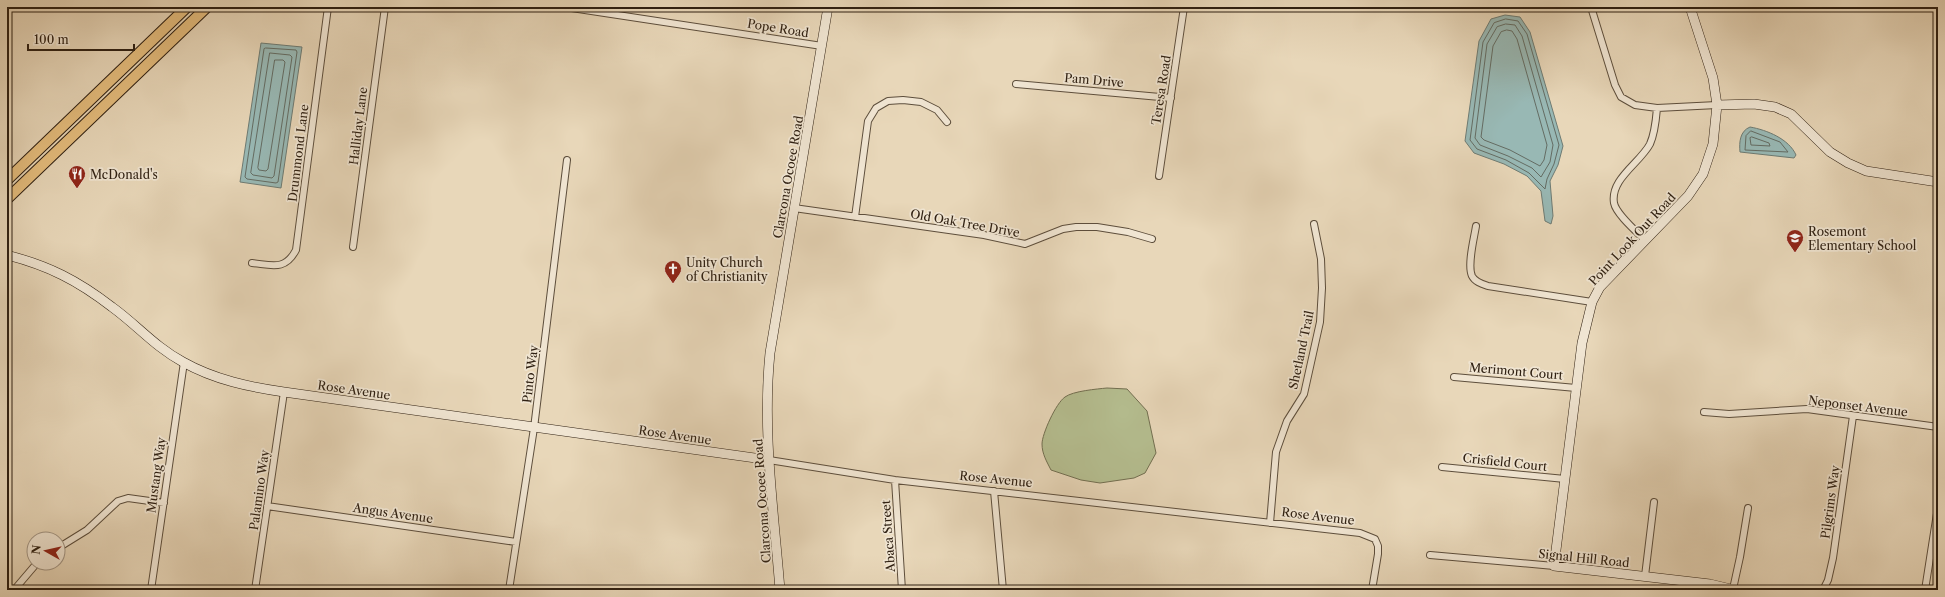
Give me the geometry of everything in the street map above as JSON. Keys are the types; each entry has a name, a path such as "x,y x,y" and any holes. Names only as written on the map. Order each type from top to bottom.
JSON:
{"main road":[{"path":"7,180 187,7"},
{"path":"7,199 207,7"}],"street":[{"name":"Drummond Lane","path":"252,263 283,264 291,259 296,250 328,7"},
{"name":"Halliday Lane","path":"353,247 385,7"},
{"name":"Pope Road","path":"565,7 591,9 822,46"},
{"name":"Clarcona Ocoee Road","path":"780,590 769,460 767,384 794,208 828,7"},
{"name":"Teresa Road","path":"1159,176 1184,7"},
{"path":"1591,7 1615,85 1621,98 1635,105 1657,108 1754,104 1775,107 1792,114 1830,152 1848,164 1866,171 1938,182"},
{"name":"Point Look Out Road","path":"1554,566 1582,343 1592,302 1600,287 1688,196 1703,174 1713,144 1717,105 1713,78 1690,7"},
{"path":"1799,8 1814,7"},
{"name":"Pam Drive","path":"1016,84 1171,98"},
{"path":"855,216 868,121 876,108 888,101 921,102 937,110 947,122"},
{"path":"1645,240 1618,212 1614,203 1615,190 1650,144 1655,127 1657,108"},
{"name":"Pinto Way","path":"509,590 534,428 567,160"},
{"name":"Old Oak Tree Drive","path":"794,208 984,235 1026,244 1063,229 1076,227 1097,227 1120,231 1152,240"},
{"name":"Shetland Trail","path":"1270,522 1276,452 1287,421 1304,394 1320,322 1322,288 1321,260 1314,224"},
{"path":"1476,226 1470,265 1472,277 1478,283 1488,286 1592,302"},
{"name":"Rose Avenue","path":"7,255 55,270 113,307 154,344 184,362 235,383 284,392 769,460 895,480 1360,533 1375,539 1378,546 1372,590"},
{"name":"Mustang Way","path":"151,590 184,362"},
{"name":"Merimont Court","path":"1454,377 1576,388"},
{"name":"Palamino Way","path":"255,590 284,392"},
{"name":"Neponset Avenue","path":"1704,412 1728,414 1807,409 1938,428"},
{"name":"Pilgrims Way","path":"1823,590 1828,580 1833,558 1853,416"},
{"name":"Crisfield Court","path":"1442,466 1565,479"},
{"name":"Abaca Street","path":"895,480 902,590"},
{"path":"994,491 1002,590"},
{"path":"66,543 87,530 118,501 128,498 164,503"},
{"path":"1645,576 1654,502"},
{"name":"Angus Avenue","path":"267,506 516,542"},
{"path":"1926,590 1938,507"},
{"path":"1734,590 1748,508"},
{"name":"Signal Hill Road","path":"1430,555 1645,576 1686,586 1734,590"},
{"path":"14,590 31,571"}],"green space":[{"path":"1107,388 1127,389 1147,411 1156,453 1145,473 1134,478 1100,483 1081,480 1051,470 1046,461 1042,444 1047,426 1061,400 1074,393"}],"water":[{"path":"1505,15 1520,17 1530,32 1563,146 1558,165 1550,181 1553,216 1551,224 1545,221 1541,191 1527,176 1504,164 1474,153 1465,141 1479,41 1491,19"},
{"path":"261,43 302,47 281,188 240,182"},
{"path":"1750,127 1763,130 1777,136 1793,149 1796,155 1794,158 1740,152 1742,134"}],"place":[{"name":"McDonald's","path":"77,189"},
{"name":"Rosemont Elementary School","path":"1795,253"},
{"name":"Unity Church of Christianity","path":"673,284"}]}
